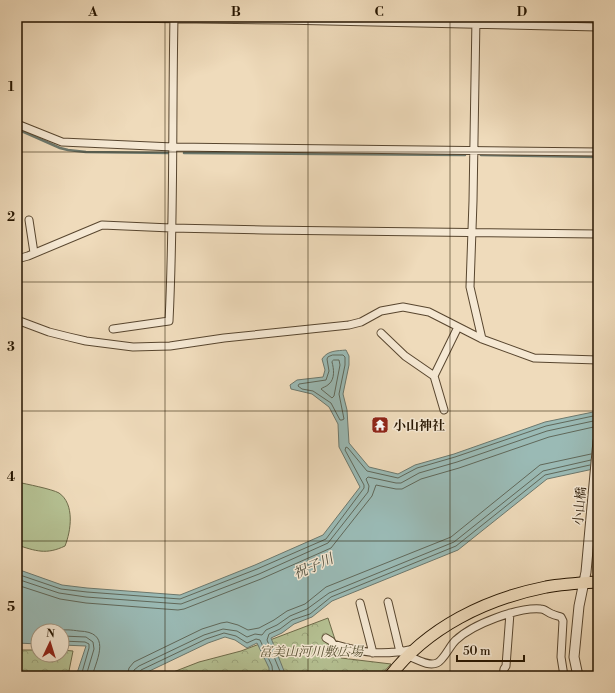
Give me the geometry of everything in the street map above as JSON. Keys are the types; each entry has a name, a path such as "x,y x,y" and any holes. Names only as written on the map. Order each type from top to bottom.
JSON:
{"main road":[{"path":"390,676 408,652 446,626 475,610 506,597 584,578 598,582"}],"street":[{"path":"37,17 476,20 598,27"},
{"path":"113,329 169,322 172,259 171,228 174,18"},
{"path":"476,20 470,287 482,339"},
{"path":"17,124 62,142 173,147 598,152"},
{"path":"28,220 34,253"},
{"path":"17,259 102,225 171,228 598,234"},
{"path":"17,320 49,332 86,341 133,347 170,346 224,338 349,325 361,322 381,311 403,307 429,312 482,339 534,358 598,360"},
{"path":"434,376 458,327"},
{"path":"381,333 405,356 434,376 444,410"},
{"name":"小山橋","path":"578,676 574,657 579,606 584,578 598,441"},
{"path":"388,602 408,652"},
{"path":"360,603 373,653"},
{"path":"326,638 333,644 352,650 373,653 408,652 425,663 431,664 437,663 441,660 451,645 471,628 524,609 543,609 561,617 563,621 561,657 564,676"},
{"path":"504,676 510,613"},
{"path":"561,657 574,657"}],"green space":[{"path":"17,482 56,491 64,498 70,511 69,533 65,546 58,549 41,551 17,545"},
{"name":"富美山河川敷広場","path":"328,618 341,658 391,664 380,676 163,676 199,662 241,651"},
{"path":"17,650 30,650 30,663 70,663 70,651 73,651 68,676 17,676"}],"water":[{"name":"祝子川","path":"346,350 349,356 349,365 343,394 347,410 349,443 369,467 398,474 415,465 454,454 545,422 598,411 598,468 547,479 458,550 332,601 312,617 294,624 282,633 271,638 286,676 269,676 269,668 257,643 247,648 235,640 225,637 208,643 139,676 76,676 86,646 70,645 70,623 30,623 30,644 17,643 17,569 62,585 180,595 255,565 323,535 360,487 339,447 338,424 329,407 312,394 291,389 290,385 297,380 323,377 325,370 322,359 327,354"}],"waterway":[{"path":"17,129 68,150 86,152 169,153"},
{"path":"184,153 465,155"},
{"path":"481,155 598,157"}],"place":[{"name":"小山神社","path":"380,425"}]}
